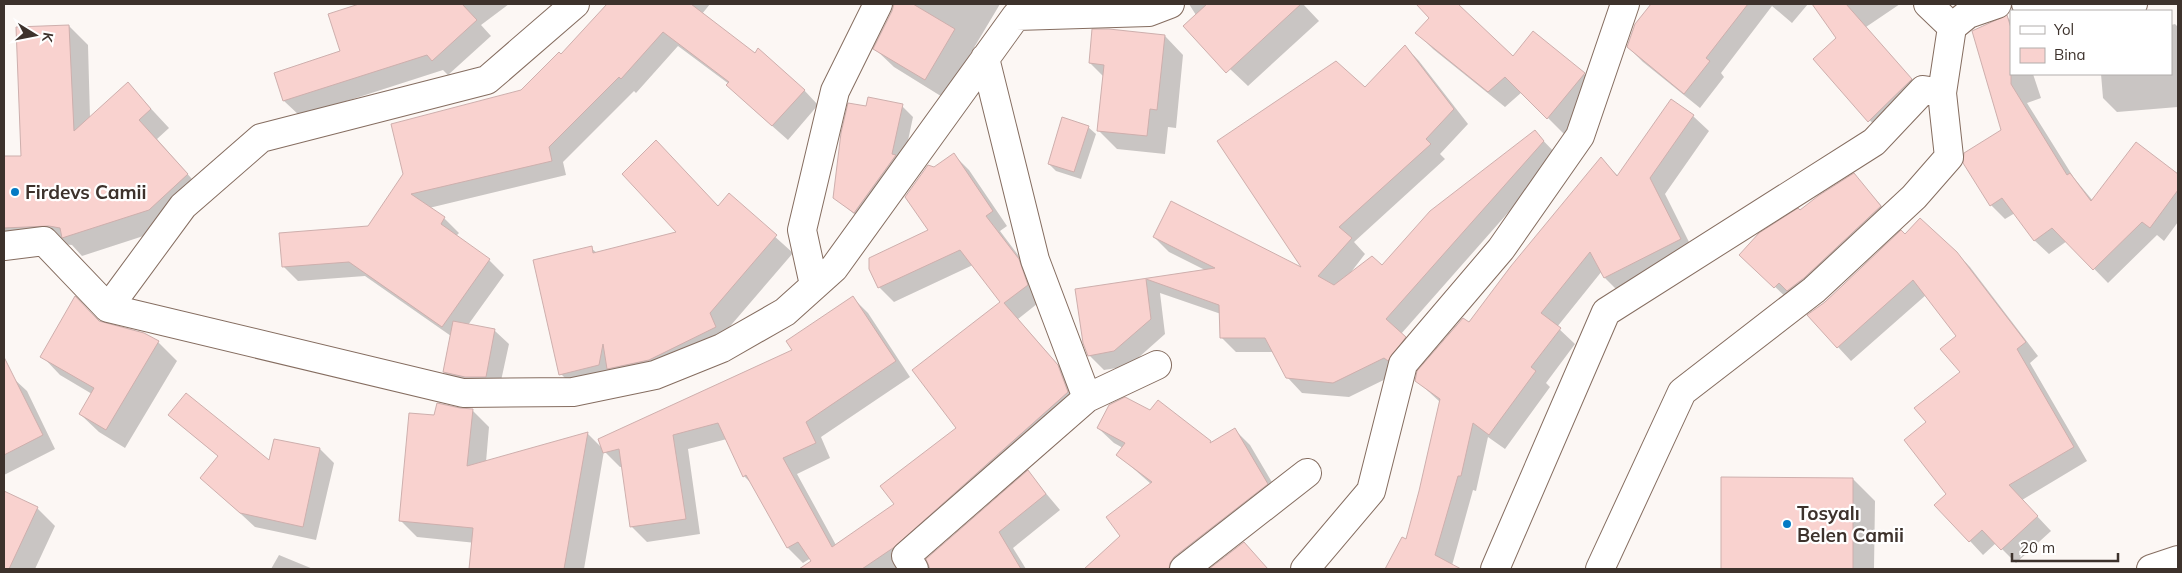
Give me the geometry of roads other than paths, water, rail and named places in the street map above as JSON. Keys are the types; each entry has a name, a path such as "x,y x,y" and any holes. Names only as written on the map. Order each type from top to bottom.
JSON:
{"main road":[{"path":"108,308 183,206 260,138 487,80 575,4"},
{"path":"814,286 802,230 835,92 878,4"},
{"path":"4,246 44,241 108,308 463,393 573,392 655,375 722,348 785,312 834,268 1016,16 1149,12 1170,4"},
{"path":"1305,569 1371,491 1403,364 1501,249 1580,136 1625,4"},
{"path":"1928,4 1952,27"},
{"path":"1600,569 1682,392 1814,290 1914,197 1949,157 1942,93 1952,27 1968,14 1997,4"},
{"path":"2026,4 2046,7 2080,4 2107,10"},
{"path":"2122,10 2133,4"},
{"path":"985,58 1035,260 1087,398"},
{"path":"1495,569 1606,312 1874,142 1922,90 1942,93"},
{"path":"914,569 906,556 1087,398 1157,365"},
{"path":"1184,569 1307,473"},
{"path":"2151,569 2178,560"}],"place":[{"name":"Firdevs Camii","path":"15,192"},
{"name":"Tosyalı Belen Camii","path":"1787,524"}]}
